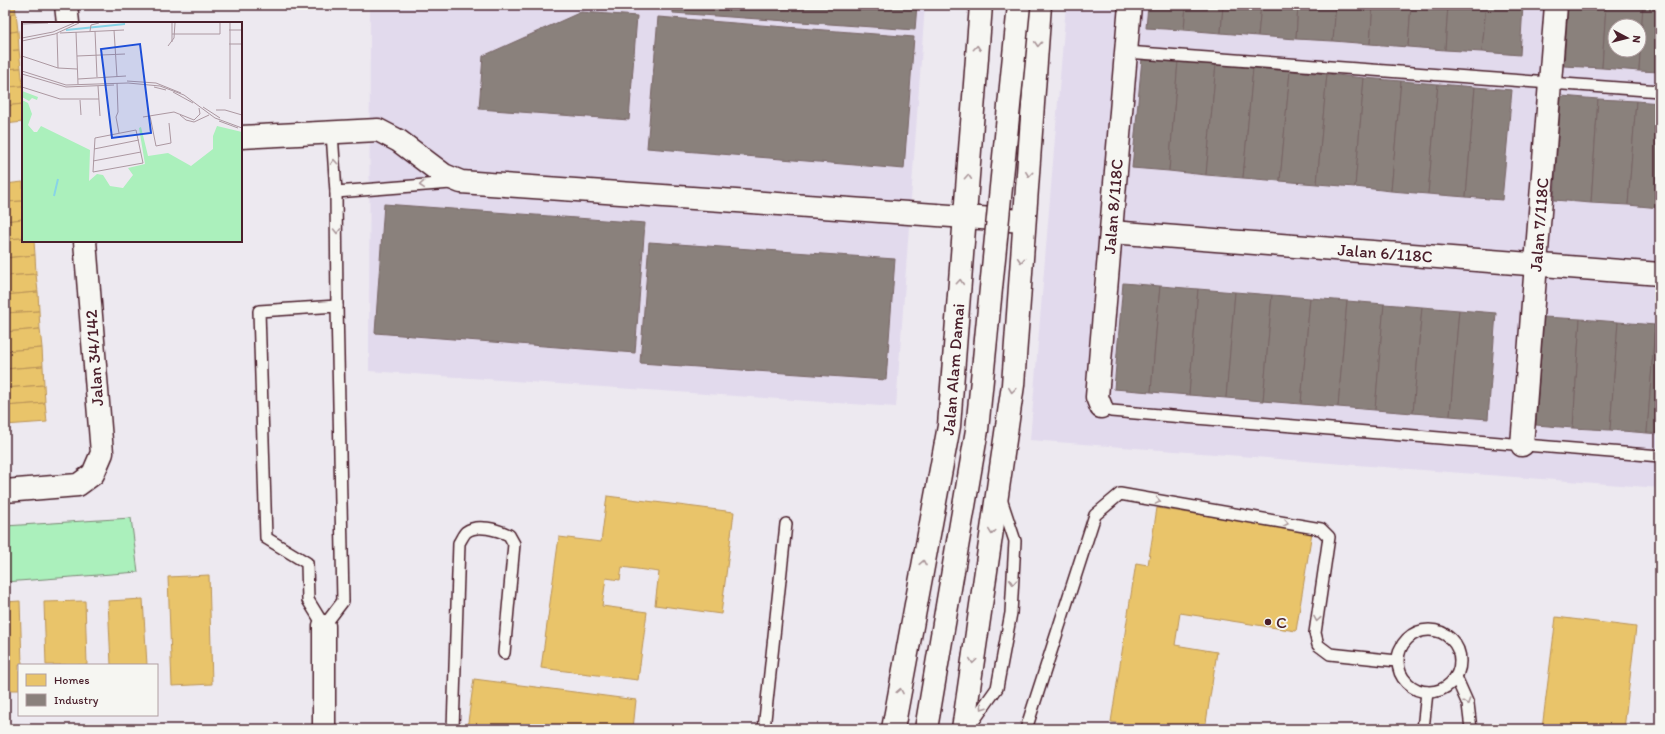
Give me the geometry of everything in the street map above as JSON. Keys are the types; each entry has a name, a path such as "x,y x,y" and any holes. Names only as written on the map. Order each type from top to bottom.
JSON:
{"main road":[{"path":"66,5 68,22"},
{"name":"Jalan Alam Damai","path":"893,729 949,426 966,216 974,72 981,5"},
{"path":"918,729 967,427 1005,5"},
{"path":"926,729 977,430 1019,5"},
{"path":"963,729 1013,386 1024,221 1030,165 1040,5"},
{"name":"Jalan 8/118C","path":"1101,407 1097,397 1130,5"},
{"name":"Jalan 7/118C","path":"1522,445 1556,5"},
{"path":"242,138 378,130 400,141 444,175 461,182 1024,221"},
{"name":"Jalan 6/118C","path":"1111,232 1660,274"},
{"name":"Jalan 34/142","path":"5,491 78,485 93,474 102,454 85,242"},
{"path":"324,626 324,729"}],"lane":[{"path":"1126,52 1660,91"},
{"path":"332,133 336,192 344,601 324,626 308,600 307,563 266,538 259,311 338,306"},
{"path":"336,192 461,182"},
{"path":"1101,407 1111,411 1660,456"},
{"path":"968,729 997,688 1011,613 1015,541 998,490"},
{"path":"1026,729 1095,515 1120,494 1321,529 1329,537 1315,632 1318,645 1330,654 1397,661"},
{"path":"764,729 786,524"},
{"path":"453,729 459,543 465,532 474,528 497,530 509,534 514,544 504,653"},
{"path":"1431,629 1442,632 1457,646 1460,656 1460,667 1456,677 1444,688 1427,692 1410,686 1399,671 1397,661 1399,652 1404,642 1411,635 1421,630 1431,629"},
{"path":"1456,677 1468,704 1471,729"},
{"path":"1423,729 1427,692"}],"shaded area":[{"path":"370,5 925,5 896,407 369,371"},
{"path":"1066,5 1660,5 1660,488 1030,440"},
{"path":"1660,697 1660,729 1656,729"}],"green space":[{"path":"131,518 138,572 5,582 5,526"}],"building: Homes":[{"path":"5,5 15,5 16,13 5,14"},
{"path":"16,13 18,31 5,33 5,14"},
{"path":"18,31 19,50 5,51 5,33"},
{"path":"19,50 21,68 5,69 5,51"},
{"path":"21,68 22,86 5,87 5,69"},
{"path":"22,86 22,104 5,106 5,87"},
{"path":"22,104 22,122 5,124 5,106"},
{"path":"22,182 22,201 5,202 5,184"},
{"path":"22,201 22,219 5,221 5,202"},
{"path":"22,219 22,238 5,239 5,221"},
{"path":"22,238 22,242 34,242 35,255 5,258 5,239"},
{"path":"35,255 36,274 5,276 5,258"},
{"path":"36,274 38,292 5,295 5,276"},
{"path":"38,292 39,311 5,313 5,295"},
{"path":"39,311 40,329 5,332 5,313"},
{"path":"40,329 42,348 5,351 5,332"},
{"path":"42,348 43,366 5,369 5,351"},
{"path":"43,366 44,385 5,388 5,369"},
{"path":"44,385 45,403 5,406 5,388"},
{"path":"45,403 47,422 5,425 5,406"},
{"path":"607,496 734,512 721,614 655,605 659,572 622,567 620,580 606,578 602,606 647,612 638,680 541,668 559,537 601,542"},
{"name":"C","path":"1157,508 1312,532 1296,631 1180,613 1175,645 1217,652 1205,729 1160,729 1111,722 1136,563 1148,565"},
{"path":"209,575 212,684 172,686 168,577"},
{"path":"143,599 147,664 111,664 108,601"},
{"path":"20,601 22,664 18,664 18,690 5,690 5,602"},
{"path":"85,601 87,664 46,664 44,602"},
{"path":"1556,617 1636,627 1624,729 1542,729"},
{"path":"474,679 636,700 633,729 467,729"}],"building: Industry":[{"path":"673,5 917,5 915,30 673,13"},
{"path":"1148,5 1186,5 1184,30 1146,28"},
{"path":"1186,5 1223,5 1221,33 1184,30"},
{"path":"1223,5 1261,5 1258,36 1221,33"},
{"path":"1261,5 1298,5 1296,39 1258,36"},
{"path":"1298,5 1336,5 1333,41 1296,39"},
{"path":"1336,5 1373,5 1370,44 1333,41"},
{"path":"1373,5 1411,5 1408,47 1370,44"},
{"path":"1411,5 1448,5 1445,50 1408,47"},
{"path":"1448,5 1486,5 1482,52 1445,50"},
{"path":"1486,5 1523,5 1520,55 1482,52"},
{"path":"1568,5 1606,5 1602,68 1564,66"},
{"path":"1606,5 1643,5 1642,18 1607,18 1607,58 1640,58 1639,71 1602,68"},
{"path":"1643,5 1660,5 1660,72 1639,71 1640,58 1647,58 1647,18 1642,18"},
{"path":"581,12 637,16 629,120 479,109 483,56"},
{"path":"658,17 914,37 904,169 647,148"},
{"path":"1142,58 1178,61 1169,171 1132,168"},
{"path":"1178,61 1216,64 1206,175 1169,171"},
{"path":"1216,64 1253,68 1243,178 1206,175"},
{"path":"1253,68 1290,71 1280,181 1243,178"},
{"path":"1290,71 1327,74 1317,184 1280,181"},
{"path":"1327,74 1364,78 1355,187 1317,184"},
{"path":"1364,78 1401,81 1391,191 1355,187"},
{"path":"1401,81 1438,84 1428,194 1391,191"},
{"path":"1438,84 1475,87 1466,197 1428,194"},
{"path":"1475,87 1512,90 1502,200 1466,197"},
{"path":"1561,96 1598,99 1591,203 1554,200"},
{"path":"1598,99 1636,101 1628,205 1591,203"},
{"path":"1636,101 1660,103 1660,208 1628,205"},
{"path":"384,204 645,223 635,353 375,333"},
{"path":"649,242 895,259 886,380 640,363"},
{"path":"1123,283 1160,286 1151,392 1114,389"},
{"path":"1160,286 1198,289 1189,395 1151,392"},
{"path":"1198,289 1235,292 1226,398 1189,395"},
{"path":"1235,292 1272,295 1263,401 1226,398"},
{"path":"1272,295 1310,298 1301,404 1263,401"},
{"path":"1310,298 1347,301 1338,407 1301,404"},
{"path":"1347,301 1384,304 1375,410 1338,407"},
{"path":"1384,304 1422,307 1413,413 1375,410"},
{"path":"1422,307 1459,310 1450,416 1413,413"},
{"path":"1459,310 1496,313 1488,419 1450,416"},
{"path":"1543,317 1580,319 1573,428 1536,425"},
{"path":"1580,319 1618,322 1610,430 1573,428"},
{"path":"1618,322 1655,325 1647,433 1610,430"},
{"path":"1655,325 1660,325 1660,434 1647,433"}],"place":[{"name":"C","path":"1268,622"}]}
